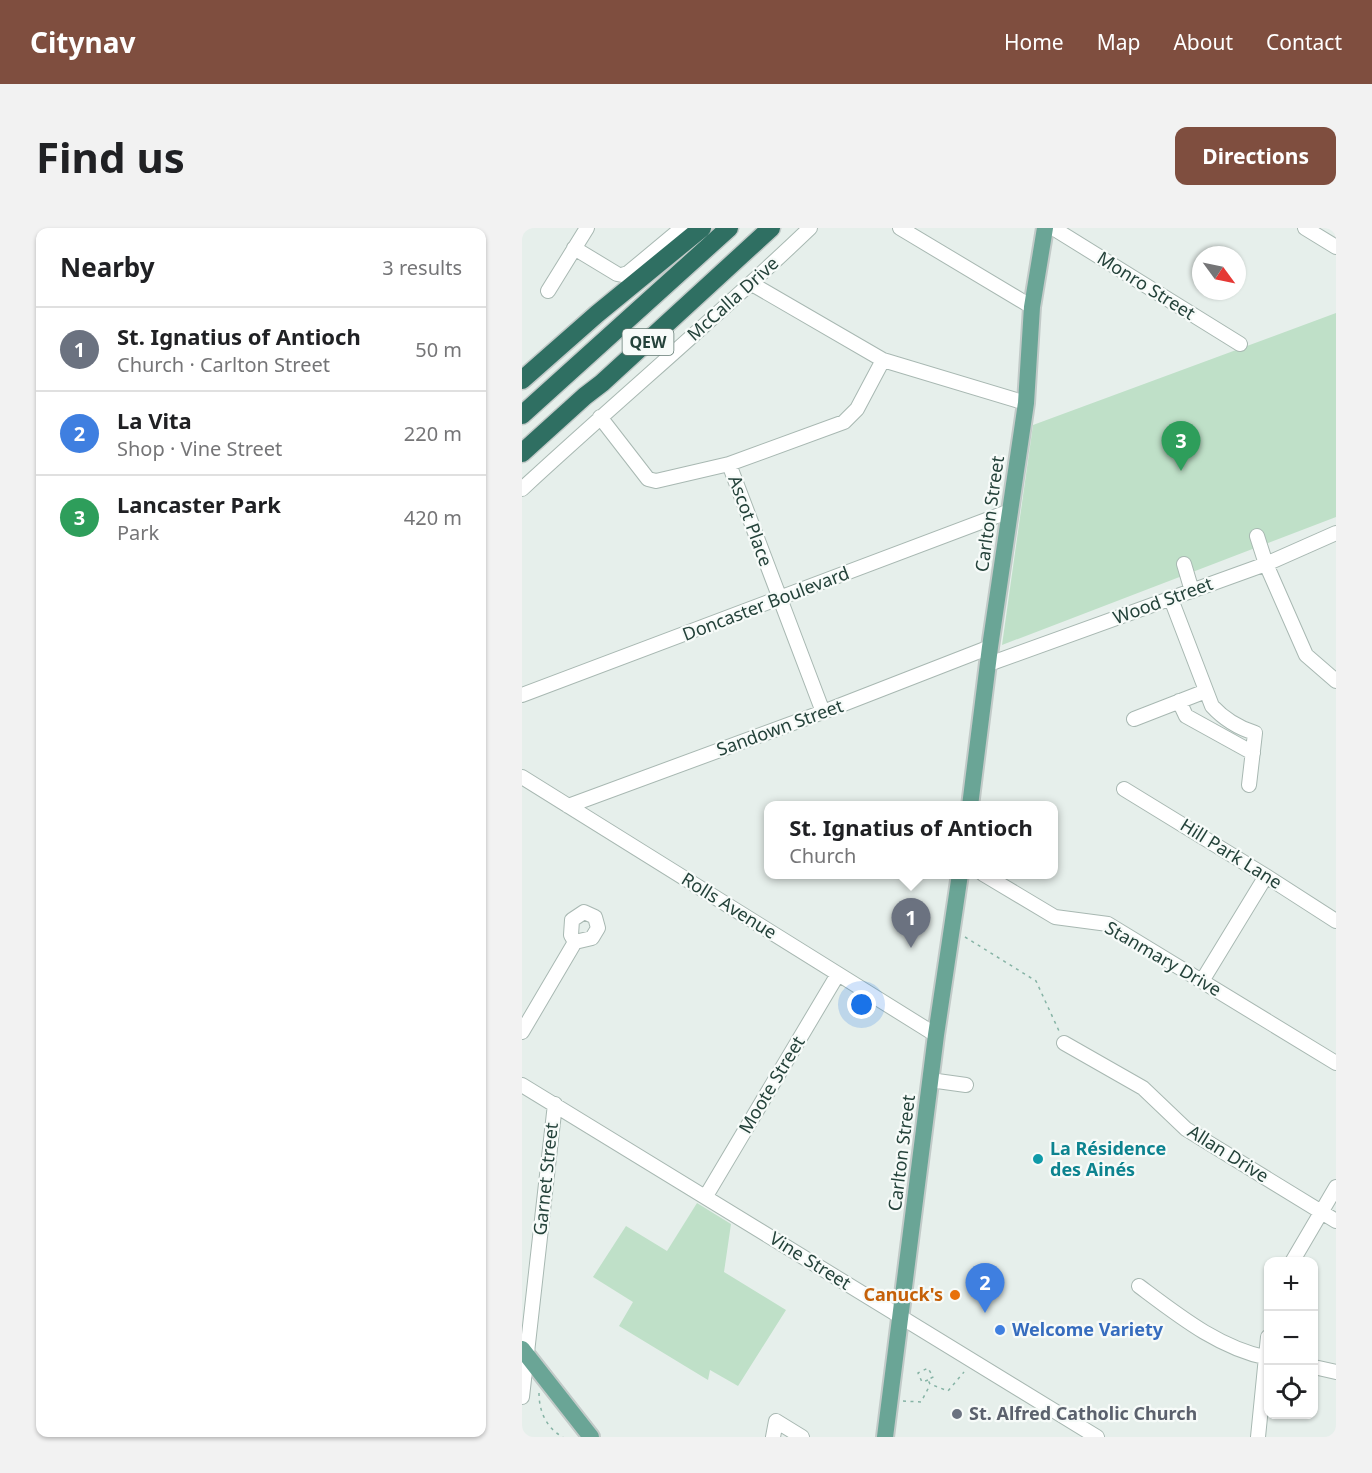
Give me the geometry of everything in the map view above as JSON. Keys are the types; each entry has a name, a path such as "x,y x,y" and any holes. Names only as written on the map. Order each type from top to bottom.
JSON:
{"highway":[{"path":"522,380 597,314 702,228"},
{"name":"QEW","path":"522,415 729,228"},
{"name":"QEW","path":"522,453 771,228"},
{"path":"522,467 568,423 602,383"}],"main road":[{"name":"Carlton Street","path":"971,801 990,646 1026,403 1032,307 1045,228"},
{"name":"Carlton Street","path":"885,1437 930,1080 959,879"},
{"path":"524,1352 591,1437"}],"street":[{"path":"548,291 587,228"},
{"path":"574,248 622,275 628,273 682,228"},
{"name":"McCalla Drive","path":"522,489 600,417 752,284 810,228"},
{"path":"900,228 1032,307"},
{"name":"Monro Street","path":"1053,228 1240,344"},
{"path":"1305,228 1336,247"},
{"path":"752,284 883,360 1026,403"},
{"path":"600,417 648,479 656,481 729,464 844,422 857,409 883,360"},
{"name":"Ascot Place","path":"729,464 823,712"},
{"name":"Doncaster Boulevard","path":"522,695 1010,512"},
{"name":"Wood Street","path":"989,664 1266,564 1336,533"},
{"path":"1257,536 1266,564 1306,655 1336,681"},
{"path":"1184,564 1192,591"},
{"path":"1171,599 1212,706 1218,713 1244,730 1255,733 1249,784"},
{"name":"Sandown Street","path":"568,806 823,712 990,646"},
{"path":"1134,719 1206,691"},
{"path":"1179,701 1186,716 1253,753"},
{"name":"Rolls Avenue","path":"522,777 936,1035"},
{"name":"Hill Park Lane","path":"1124,789 1336,921"},
{"path":"1202,981 1266,876"},
{"name":"Stanmary Drive","path":"991,879 1055,917 1108,924 1336,1063"},
{"path":"522,1032 575,942"},
{"name":"Moote Street","path":"706,1196 838,974"},
{"name":"Allan Drive","path":"1064,1043 1143,1088 1186,1129 1336,1221"},
{"path":"930,1080 966,1085"},
{"name":"Vine Street","path":"522,1085 1097,1437"},
{"name":"Garnet Street","path":"522,1397 524,1352 555,1104"},
{"path":"1295,1257 1336,1187"},
{"path":"1139,1286 1179,1316 1229,1347 1264,1357"},
{"path":"1258,1437 1266,1365"},
{"path":"1318,1368 1336,1371"},
{"path":"773,1437 776,1421 802,1437"}],"path":[{"path":"951,928 1036,981 1064,1043"},
{"path":"928,1368 933,1377 928,1380 922,1382 918,1373 928,1368"},
{"path":"928,1380 930,1384 948,1391 964,1372"},
{"path":"890,1400 921,1402 930,1384"},
{"path":"539,1390 539,1400 546,1421 552,1430 562,1437"}],"green space":[{"path":"1336,313 1336,517 1002,645 1033,425"},
{"path":"697,1203 731,1224 724,1272 786,1310 738,1386 710,1370 708,1380 619,1326 633,1302 593,1277 626,1226 667,1251"}],"place":[{"name":"Lancaster Park","path":"1181,471"},
{"name":"St. Ignatius of Antioch","path":"911,948"},
{"name":"La Résidence des Ainés","path":"1038,1159"},
{"name":"Canuck's","path":"955,1295"},
{"name":"La Vita","path":"985,1313"},
{"name":"Welcome Variety","path":"1000,1330"},
{"name":"St. Alfred Catholic Church","path":"957,1414"}]}
